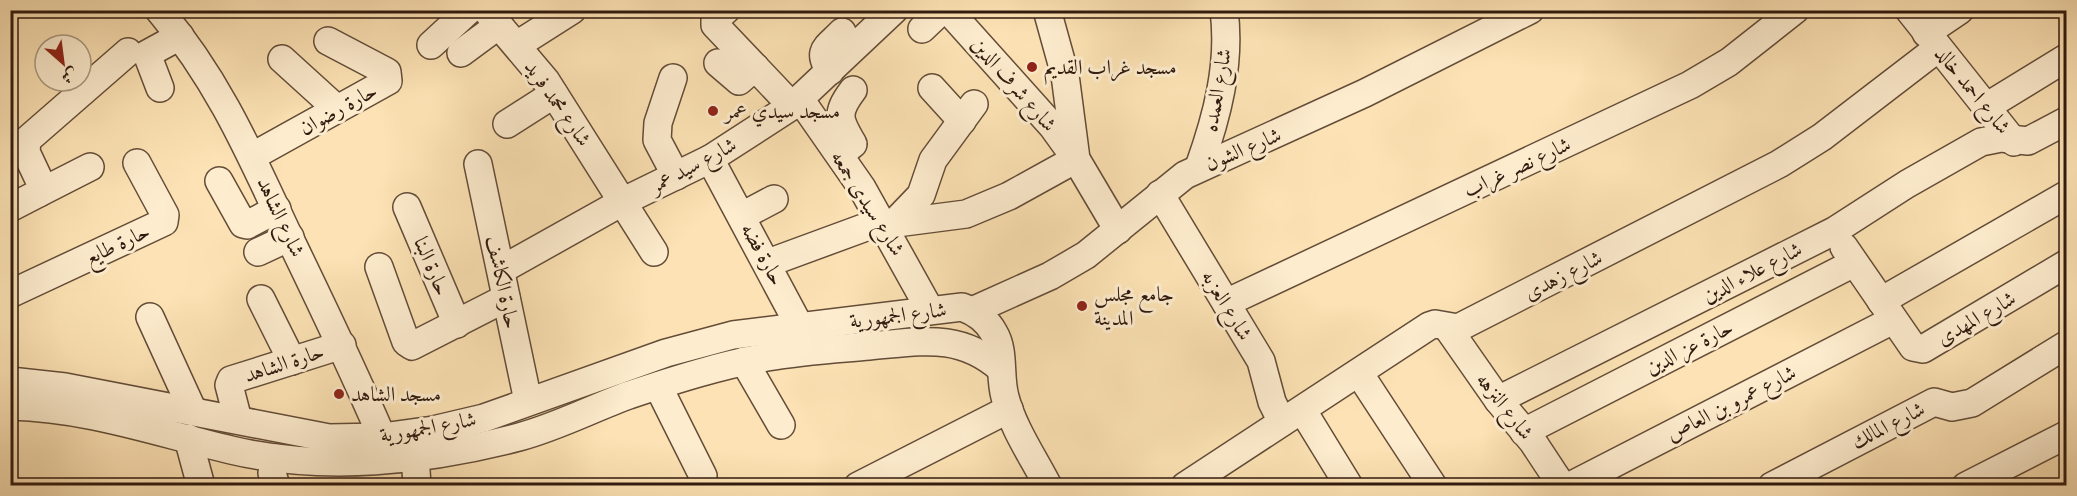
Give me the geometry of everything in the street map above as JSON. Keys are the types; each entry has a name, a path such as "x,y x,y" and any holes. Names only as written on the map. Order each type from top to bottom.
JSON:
{"street":[{"path":"431,45 469,10"},
{"path":"517,45 572,10"},
{"name":"شارع سيدى جمعه","path":"726,10 715,20 715,25 755,67 796,103 840,154 889,221 930,310"},
{"name":"شارع سيد عمر","path":"501,270 624,201 710,159 796,103 830,72 822,60 823,52 843,33 894,10"},
{"path":"922,29 942,10"},
{"name":"شارع شرف الدين","path":"948,10 1053,127 1076,159 1118,230"},
{"path":"768,263 846,233 889,221 943,218 977,210 1009,196 1076,159 1064,70 1047,10"},
{"name":"شارع العمده","path":"1199,167 1209,141 1222,86 1226,51 1224,10"},
{"name":"شارع الشون","path":"972,311 1050,276 1118,230 1160,194 1199,167 1242,151 1365,93 1530,10"},
{"name":"شارع نصر غراب","path":"1226,303 1690,85 1729,62 1763,19 1795,10"},
{"name":"شارع احمد خالد","path":"1909,10 1986,107 2008,140"},
{"name":"شارع زهدى","path":"1185,486 1429,326 1435,324 1458,328 1779,164 1829,131 1932,40 1960,10"},
{"name":"شارع الشاهد","path":"163,12 214,86 253,156 342,345 382,437"},
{"path":"460,53 492,18"},
{"name":"شارع محمد فريد","path":"492,18 517,45 554,94 624,201 654,252"},
{"path":"160,88 147,54 180,36"},
{"name":"حارة رضوان","path":"253,156 385,84 389,76 387,72 328,40"},
{"path":"93,77 128,52"},
{"path":"1986,107 2067,58"},
{"path":"282,59 337,110"},
{"path":"718,63 739,81 755,67"},
{"path":"674,78 658,123 657,140 676,176"},
{"path":"889,221 921,195 933,160 968,112 932,88"},
{"path":"840,154 853,144 840,122 843,103 853,90"},
{"path":"39,193 42,186 26,152 27,140 75,93"},
{"path":"507,124 554,94"},
{"name":"شارع علاء الدين","path":"1498,400 1834,231 1907,184 1981,142 2041,136 2067,121"},
{"name":"حارة فضه","path":"710,159 768,263 813,351"},
{"name":"حارة طايع","path":"10,294 164,222 165,215 137,163"},
{"name":"حارة الكاشف","path":"478,164 528,401"},
{"path":"10,208 90,167"},
{"path":"219,181 243,224 247,225 277,209"},
{"name":"شارع العزبه","path":"1160,194 1262,362 1272,402 1293,416 1350,486"},
{"name":"شارع عمرو بن العاص","path":"1570,486 1887,310 2067,195"},
{"path":"742,216 774,199"},
{"name":"حارة البنا","path":"407,207 457,324"},
{"name":"شارع المهدى","path":"1834,231 1913,347 1923,349 2067,264"},
{"path":"258,252 290,237"},
{"name":"حارة عز الدين","path":"1524,432 1854,263"},
{"path":"379,267 408,345 416,345 506,298"},
{"path":"261,299 292,361"},
{"name":"شارع الجمهورية","path":"10,406 93,413 276,458 333,462 414,445 528,401 699,343 756,331 952,307 972,311 982,317 996,335 1000,368"},
{"path":"150,317 194,411"},
{"name":"شارع النزهه","path":"1447,327 1562,486"},
{"name":"شارع الجمهورية","path":"10,381 65,387 329,438 382,437 450,452 523,436 658,386 744,361 813,351 941,341 973,349 1000,368"},
{"name":"حارة الشاهد","path":"238,420 229,385 231,381 342,345"},
{"name":"شارع المالك","path":"1772,486 1934,402 1952,407 1972,402 2067,345"},
{"path":"744,361 781,425"},
{"path":"1000,368 1009,409 1048,486"},
{"path":"1359,373 1433,486"},
{"path":"658,386 703,476"},
{"path":"858,486 1009,409"},
{"path":"1966,486 2067,435"},
{"path":"188,438 201,486"},
{"path":"414,445 417,486"},
{"path":"276,458 272,473 276,486"}],"place":[{"name":"مسجد غراب القديم","path":"1032,67"},
{"name":"مسجد سيدي عمر","path":"713,111"},
{"name":"جامع مجلس المدينة","path":"1082,306"},
{"name":"مسجد الشاهد","path":"339,394"}]}
